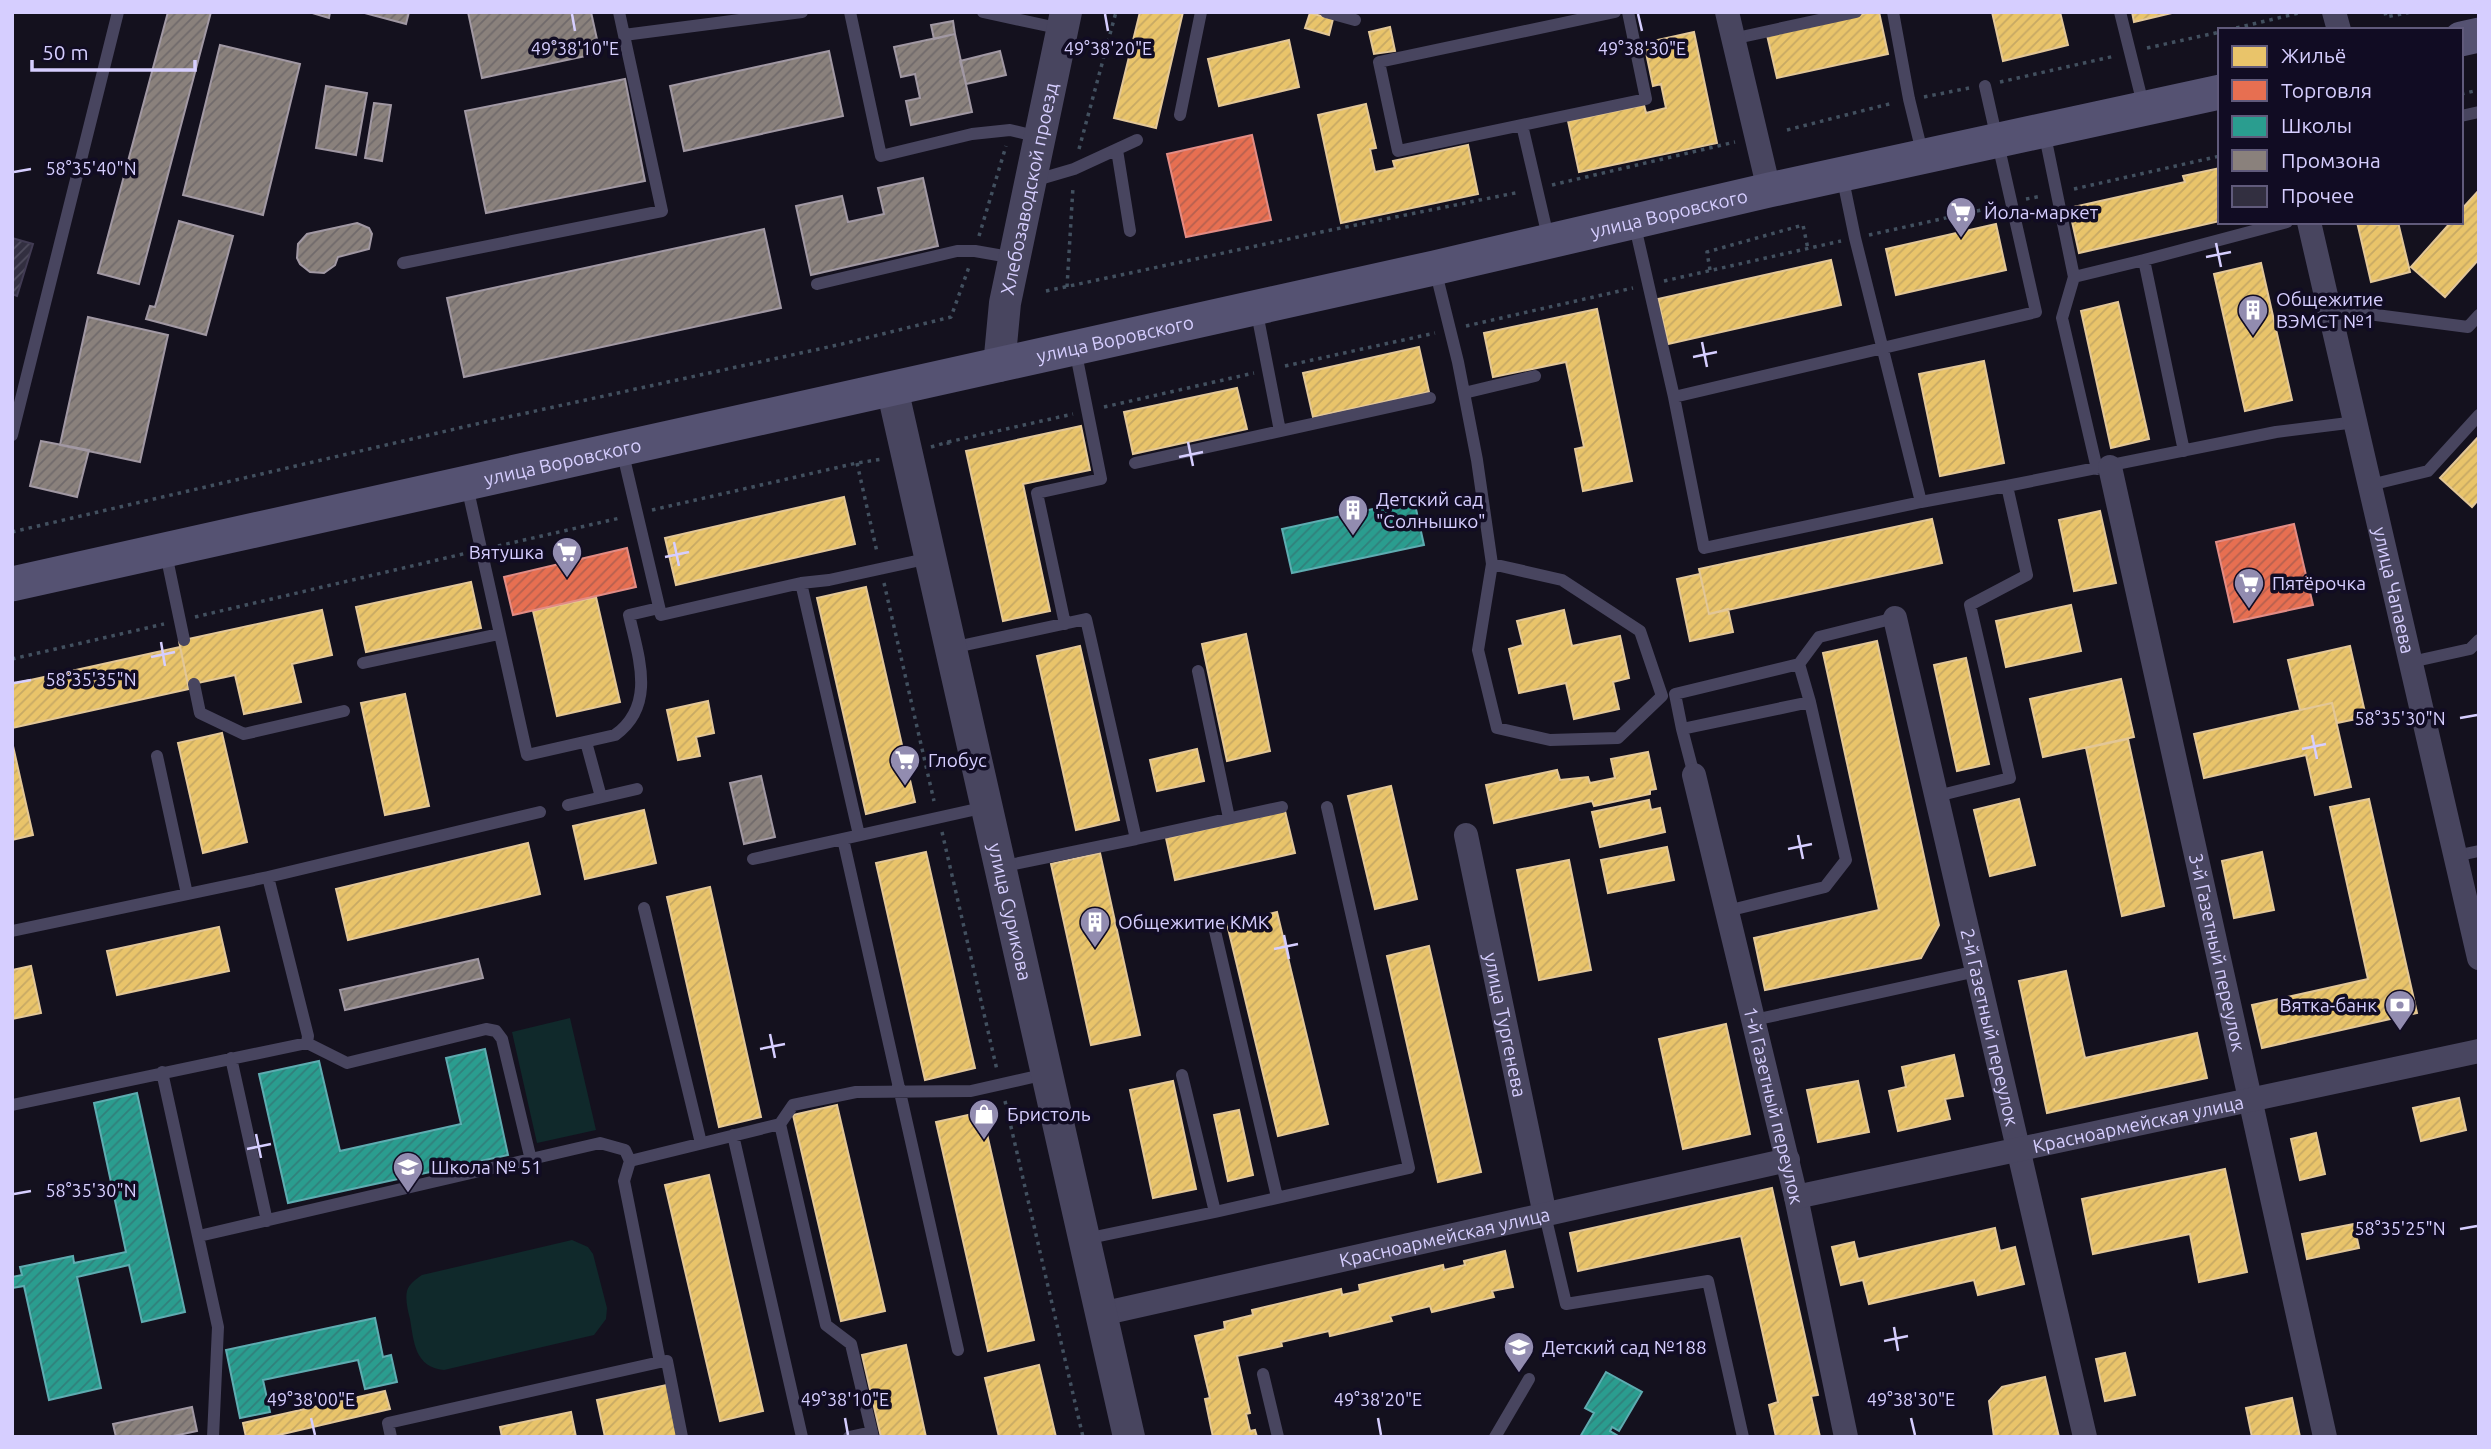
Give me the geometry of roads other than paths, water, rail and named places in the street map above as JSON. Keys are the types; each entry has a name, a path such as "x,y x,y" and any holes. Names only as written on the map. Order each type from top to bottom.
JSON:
{"main road":[{"name":"улица Воровского","path":"12,584 1075,349 1769,190 2218,92"}],"street":[{"path":"1727,12 1769,190"},
{"name":"Хлебозаводской проезд","path":"999,366 1005,303 1029,183 1025,134 1064,21"},
{"name":"улица Чапаева","path":"2309,224 2411,662 2467,853 2479,958"},
{"name":"улица Сурикова","path":"891,388 1129,1437"},
{"name":"3-й Газетный переулок","path":"2103,468 2325,1437"},
{"name":"2-й Газетный переулок","path":"1895,618 2085,1437"},
{"name":"1-й Газетный переулок","path":"1695,775 1788,1160 1846,1437"},
{"name":"улица Тургенева","path":"1466,835 1545,1215"},
{"name":"Красноармейская улица","path":"1796,1197 2479,1051"},
{"name":"Красноармейская улица","path":"1101,1314 1788,1160"}],"lane":[{"path":"12,435 118,12"},
{"path":"403,263 662,211 619,12"},
{"path":"624,35 802,12"},
{"path":"850,12 881,156 972,134 1025,134"},
{"path":"984,12 1064,21"},
{"path":"1180,115 1201,12"},
{"path":"1326,12 1355,20"},
{"path":"1615,12 1379,62 1398,151 1647,99 1628,12"},
{"path":"1732,39 1856,12"},
{"path":"1893,12 1923,157"},
{"path":"2120,12 2144,108"},
{"path":"1674,397 2036,312 1984,86"},
{"path":"1522,125 1550,242"},
{"path":"2044,131 2074,277 2062,318 2103,468"},
{"path":"1029,183 1074,169 1137,140"},
{"path":"1117,150 1130,232"},
{"path":"1842,174 1855,238 1921,502"},
{"path":"1634,221 1674,397 1704,548 2276,432 2356,422"},
{"path":"2074,277 2279,224"},
{"path":"817,284 947,253 975,251 1015,258"},
{"path":"2144,260 2185,451"},
{"path":"1434,268 1464,393 1492,564 1478,650 1497,728 1550,740 1618,738 1662,696 1640,631 1562,580 1492,564"},
{"path":"1256,308 1280,431"},
{"path":"2330,309 2468,327 2479,315"},
{"path":"1065,624 1037,493 1101,480 1075,349"},
{"path":"1464,393 1535,376"},
{"path":"1135,463 1430,398"},
{"path":"2370,485 2428,471 2479,415"},
{"path":"621,448 661,615 801,583 829,580 930,558"},
{"path":"466,483 527,755 615,735 625,728 643,691 640,662 629,615 659,608"},
{"path":"1937,796 2010,778 1970,605 2027,575 2007,486"},
{"path":"165,550 184,640"},
{"path":"801,583 859,835"},
{"path":"1695,775 1675,694 1799,664 1819,637 1895,618"},
{"path":"950,648 1086,619 1136,839"},
{"path":"363,663 499,634"},
{"path":"2411,662 2470,649 2479,640"},
{"path":"1727,911 1825,887 1846,860 1799,664"},
{"path":"1198,671 1229,818"},
{"path":"194,684 200,713 244,734 344,711"},
{"path":"1682,729 1810,702"},
{"path":"586,742 601,797"},
{"path":"157,756 187,894"},
{"path":"568,805 637,789"},
{"path":"753,859 986,807"},
{"path":"1000,867 1282,807"},
{"path":"1084,1240 1409,1168 1327,807"},
{"path":"12,931 268,877 540,812"},
{"path":"842,839 958,1350"},
{"path":"268,877 308,1036 307,1043"},
{"path":"643,908 701,1143"},
{"path":"1214,931 1277,1197"},
{"path":"1754,1020 1977,971"},
{"path":"12,1105 307,1043 347,1063 486,1029 496,1031 502,1039 531,1160"},
{"path":"231,1058 267,1221"},
{"path":"162,1072 218,1326 213,1437"},
{"path":"630,1161 780,1124 793,1105 856,1091 971,1091 1047,1074"},
{"path":"1182,1075 1215,1212"},
{"path":"780,1124 826,1325 851,1344 873,1434 849,1437"},
{"path":"733,1135 803,1437"},
{"path":"200,1236 600,1143 625,1150 630,1161 624,1181 660,1362"},
{"path":"1545,1215 1566,1304 1708,1281 1743,1437"},
{"path":"391,1437 388,1423 667,1361 682,1437"},
{"path":"1263,1374 1278,1437"},
{"path":"1495,1437 1528,1379"}],"place":[{"name":"Йола-маркет","path":"1961,239"},
{"name":"Общежитие ВЭМСТ №1","path":"2253,337"},
{"name":"Детский сад \"Солнышко\"","path":"1353,537"},
{"name":"Вятушка","path":"567,579"},
{"name":"Пятёрочка","path":"2249,610"},
{"name":"Глобус","path":"905,787"},
{"name":"Общежитие КМК","path":"1095,949"},
{"name":"Вятка-банк","path":"2400,1032"},
{"name":"Бристоль","path":"984,1141"},
{"name":"Школа № 51","path":"408,1194"},
{"name":"Детский сад №188","path":"1519,1374"}]}
